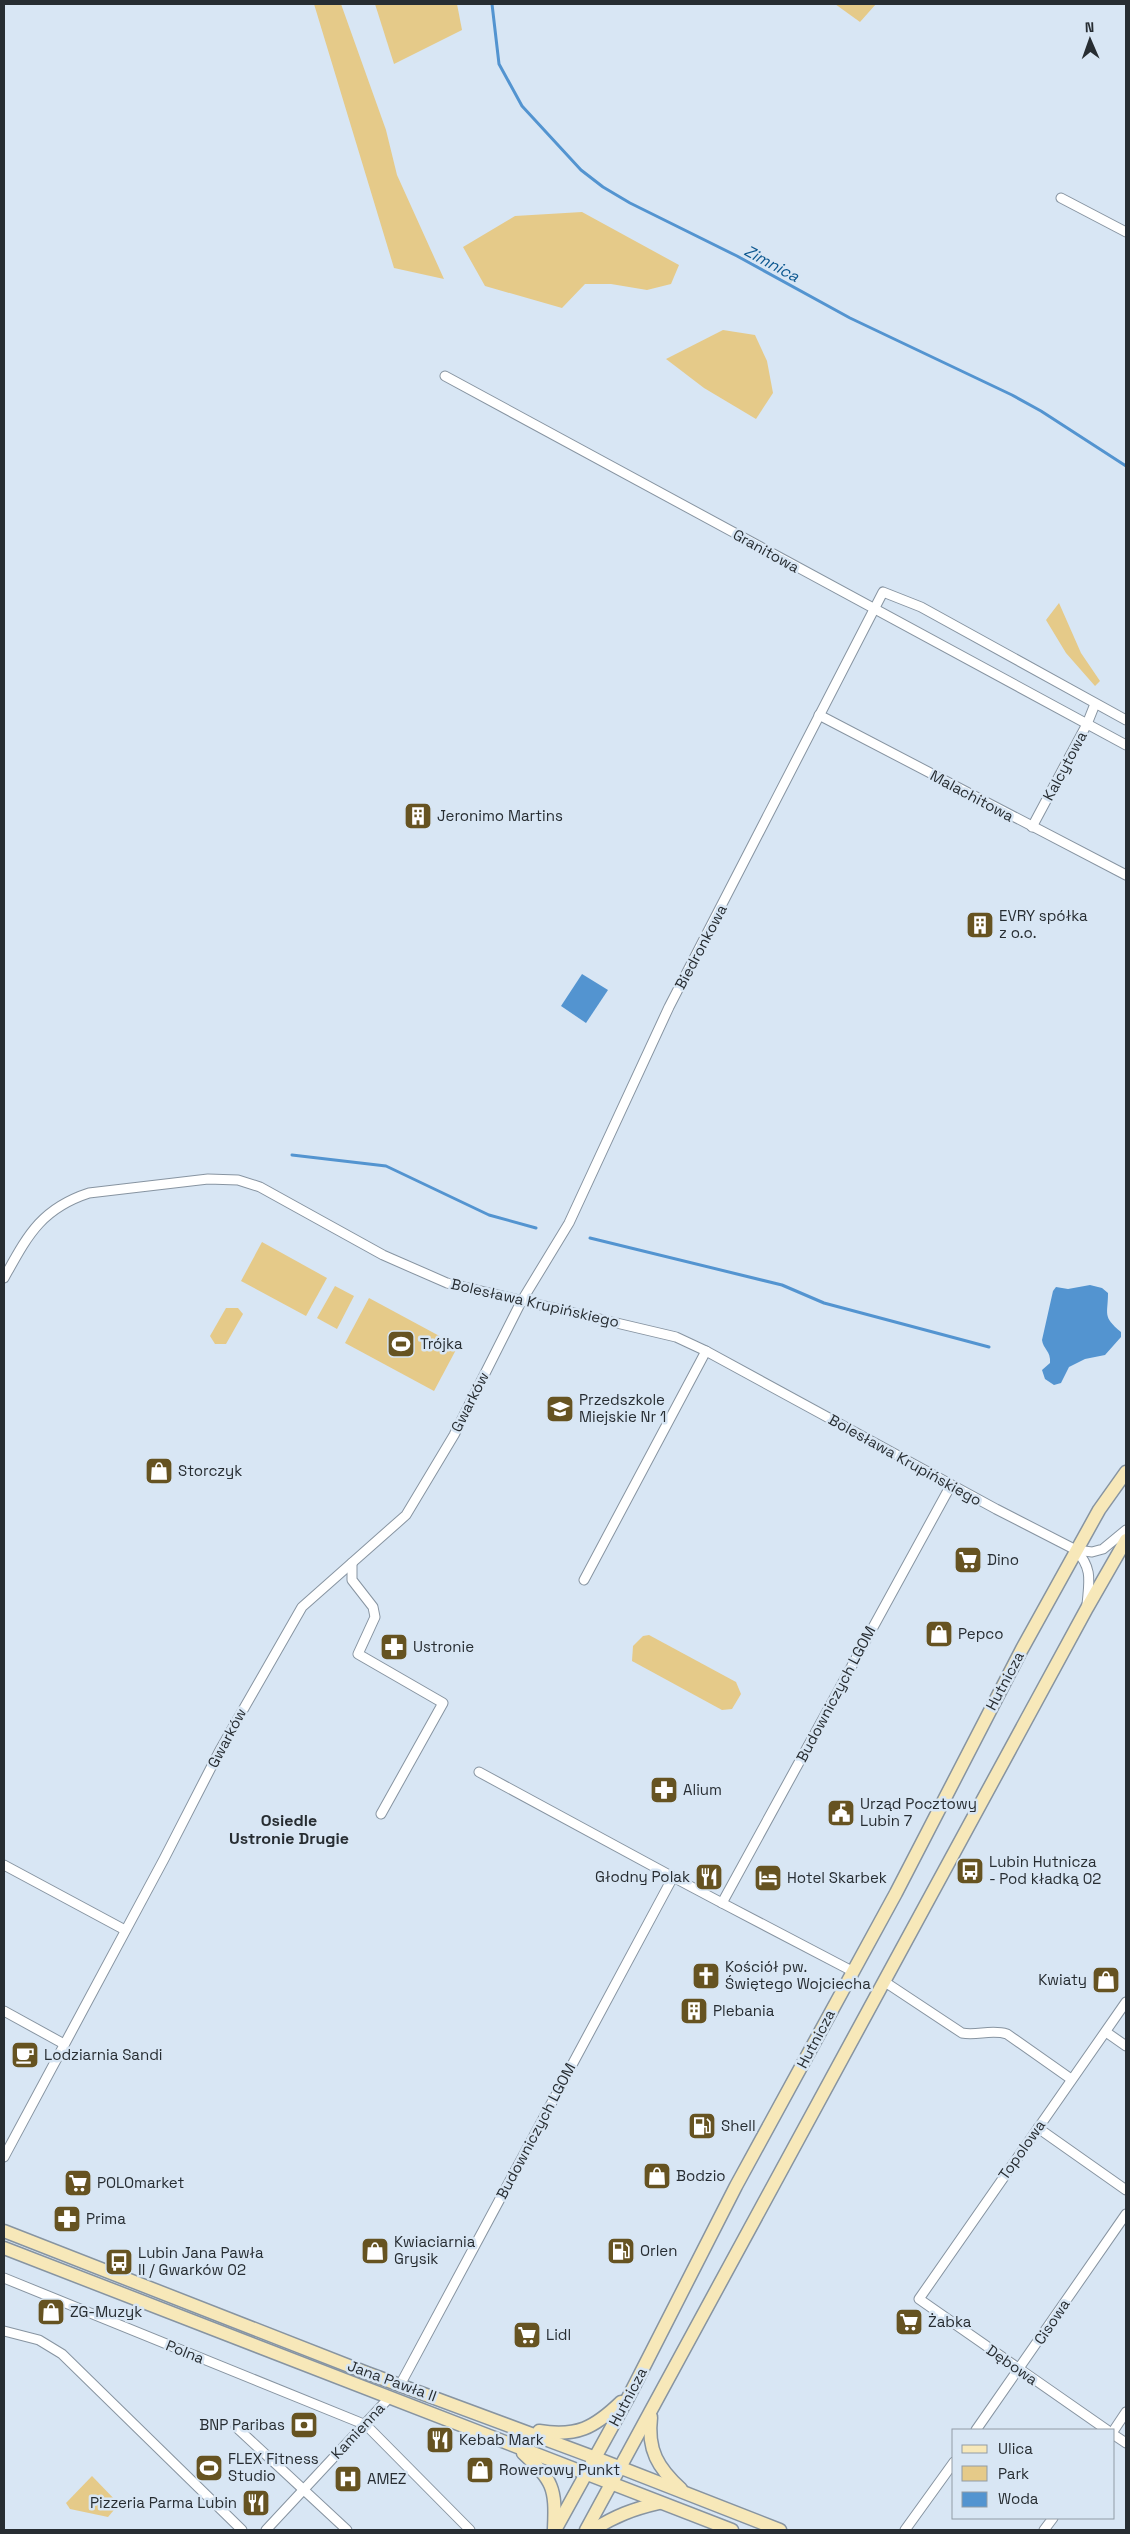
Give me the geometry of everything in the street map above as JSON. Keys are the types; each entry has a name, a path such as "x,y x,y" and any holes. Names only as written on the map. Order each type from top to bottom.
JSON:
{"main road":[{"name":"Hutnicza","path":"555,2530 629,2396 736,2186 896,1893 956,1774 1076,1550 1099,1510 1126,1472"},
{"name":"Hutnicza","path":"586,2530 610,2484 652,2412 1087,1608 1126,1540"},
{"name":"Jana Pawła II","path":"4,2231 780,2530"},
{"name":"Jana Pawła II","path":"4,2248 732,2530"},
{"path":"389,2398 400,2385"},
{"path":"511,2426 560,2434 571,2433 585,2429 605,2418 629,2396"},
{"path":"652,2412 650,2431 655,2456 663,2472 685,2493"},
{"path":"517,2448 546,2475 554,2491 555,2530"},
{"path":"593,2530 612,2517 629,2510 659,2503"}],"street":[{"path":"1062,198 1126,232"},
{"name":"Granitowa","path":"445,376 1126,745"},
{"name":"Biedronkowa","path":"521,1302 569,1223 669,1007 883,592 921,607 1095,704"},
{"path":"1095,704 1126,720"},
{"name":"Kalcytowa","path":"1032,827 1087,724 1095,704"},
{"name":"Malachitowa","path":"820,715 1126,875"},
{"name":"Bolesława Krupińskiego","path":"4,1278 35,1226 57,1208 77,1197 129,1188 226,1179 260,1187 383,1255 447,1282 521,1302 654,1330 676,1337 706,1351 950,1485 1076,1550"},
{"name":"Gwarków","path":"4,2157 220,1750 302,1607 406,1514 454,1435 521,1302"},
{"path":"584,1580 706,1351"},
{"name":"Budowniczych LGOM","path":"722,1903 950,1485"},
{"path":"1076,1550 1097,1551 1126,1530"},
{"path":"1076,1550 1086,1561 1088,1569 1087,1608"},
{"path":"352,1563 352,1580 373,1607 375,1617 358,1654 443,1703 381,1814"},
{"path":"478,1772 672,1878 852,1971"},
{"path":"4,1865 125,1930"},
{"name":"Budowniczych LGOM","path":"400,2385 672,1878"},
{"path":"885,1982 962,2033 970,2035 999,2032 1007,2034 1071,2079"},
{"name":"Topolowa","path":"918,2299 1126,2002"},
{"path":"4,2011 64,2044"},
{"path":"1106,2032 1126,2046"},
{"path":"1038,2128 1126,2190"},
{"name":"Cisowa","path":"977,2429 1019,2371 1126,2214"},
{"name":"Polna","path":"4,2278 366,2425"},
{"name":"Dębowa","path":"918,2299 1019,2371 1106,2429"},
{"path":"4,2331 38,2340 62,2354 242,2530"},
{"name":"Kamienna","path":"266,2530 366,2425 389,2398"},
{"path":"1115,2429 1126,2412"},
{"path":"366,2425 470,2530"},
{"path":"236,2426 348,2530"},
{"path":"1115,2436 1126,2443"},
{"path":"905,2530 952,2465"},
{"path":"1044,2530 1052,2519"}],"green space":[{"path":"314,4 341,4 386,130 397,175 444,279 394,268"},
{"path":"375,4 457,4 462,30 394,64"},
{"path":"835,4 876,4 860,22"},
{"path":"582,212 679,265 671,284 647,290 611,284 585,284 562,308 485,286 463,247 515,216"},
{"path":"723,330 755,335 767,361 773,393 756,419 704,388 666,359"},
{"path":"1059,603 1081,653 1100,681 1095,686 1066,653 1046,620"},
{"path":"262,1242 327,1278 306,1316 241,1281"},
{"path":"335,1286 354,1296 337,1329 317,1318"},
{"name":"Trójka","path":"369,1298 458,1346 434,1391 345,1343"},
{"path":"226,1308 238,1308 243,1314 226,1344 215,1344 210,1336"},
{"path":"649,1635 736,1682 741,1694 732,1709 722,1710 632,1661 633,1646 643,1636"},
{"path":"92,2476 119,2504 108,2517 70,2509 66,2503"}],"water":[{"path":"582,974 608,990 586,1023 561,1006"},
{"path":"1090,1285 1102,1288 1108,1293 1107,1315 1121,1332 1121,1337 1105,1355 1085,1359 1069,1367 1061,1383 1054,1385 1045,1379 1042,1370 1050,1363 1042,1340 1053,1291 1056,1287 1068,1289"}],"waterway":[{"name":"Zimnica","path":"492,4 499,64 522,106 581,170 603,187 630,203 737,256 850,318 1012,395 1041,411 1126,466"},
{"path":"292,1155 386,1166 489,1215 536,1228"},
{"path":"590,1238 782,1285 824,1303 989,1347"}],"place":[{"name":"Jeronimo Martins","path":"418,816"},
{"name":"EVRY spółka z o.o.","path":"980,925"},
{"name":"Trójka","path":"401,1344"},
{"name":"Przedszkole Miejskie Nr 1","path":"560,1409"},
{"name":"Storczyk","path":"159,1471"},
{"name":"Dino","path":"968,1560"},
{"name":"Pepco","path":"939,1634"},
{"name":"Ustronie","path":"394,1647"},
{"name":"Alium","path":"664,1790"},
{"name":"Urząd Pocztowy Lubin 7","path":"841,1813"},
{"name":"Lubin Hutnicza - Pod kładką 02","path":"970,1871"},
{"name":"Głodny Polak","path":"709,1877"},
{"name":"Hotel Skarbek","path":"768,1878"},
{"name":"Kościół pw. Świętego Wojciecha","path":"706,1976"},
{"name":"Kwiaty","path":"1106,1980"},
{"name":"Plebania","path":"694,2011"},
{"name":"Lodziarnia Sandi","path":"25,2055"},
{"name":"Shell","path":"702,2126"},
{"name":"Bodzio","path":"657,2176"},
{"name":"POLOmarket","path":"78,2183"},
{"name":"Prima","path":"67,2219"},
{"name":"Kwiaciarnia Grysik","path":"375,2251"},
{"name":"Orlen","path":"621,2251"},
{"name":"Lubin Jana Pawła II / Gwarków 02","path":"119,2262"},
{"name":"ZG-Muzyk","path":"51,2312"},
{"name":"Żabka","path":"909,2322"},
{"name":"Lidl","path":"527,2335"},
{"name":"BNP Paribas","path":"304,2425"},
{"name":"Kebab Mark","path":"440,2440"},
{"name":"FLEX Fitness Studio","path":"209,2468"},
{"name":"Rowerowy Punkt","path":"480,2470"},
{"name":"AMEZ","path":"348,2479"},
{"name":"Pizzeria Parma Lubin","path":"256,2503"}],"district":[{"name":"Osiedle Ustronie Drugie","path":"289,1829"}]}
